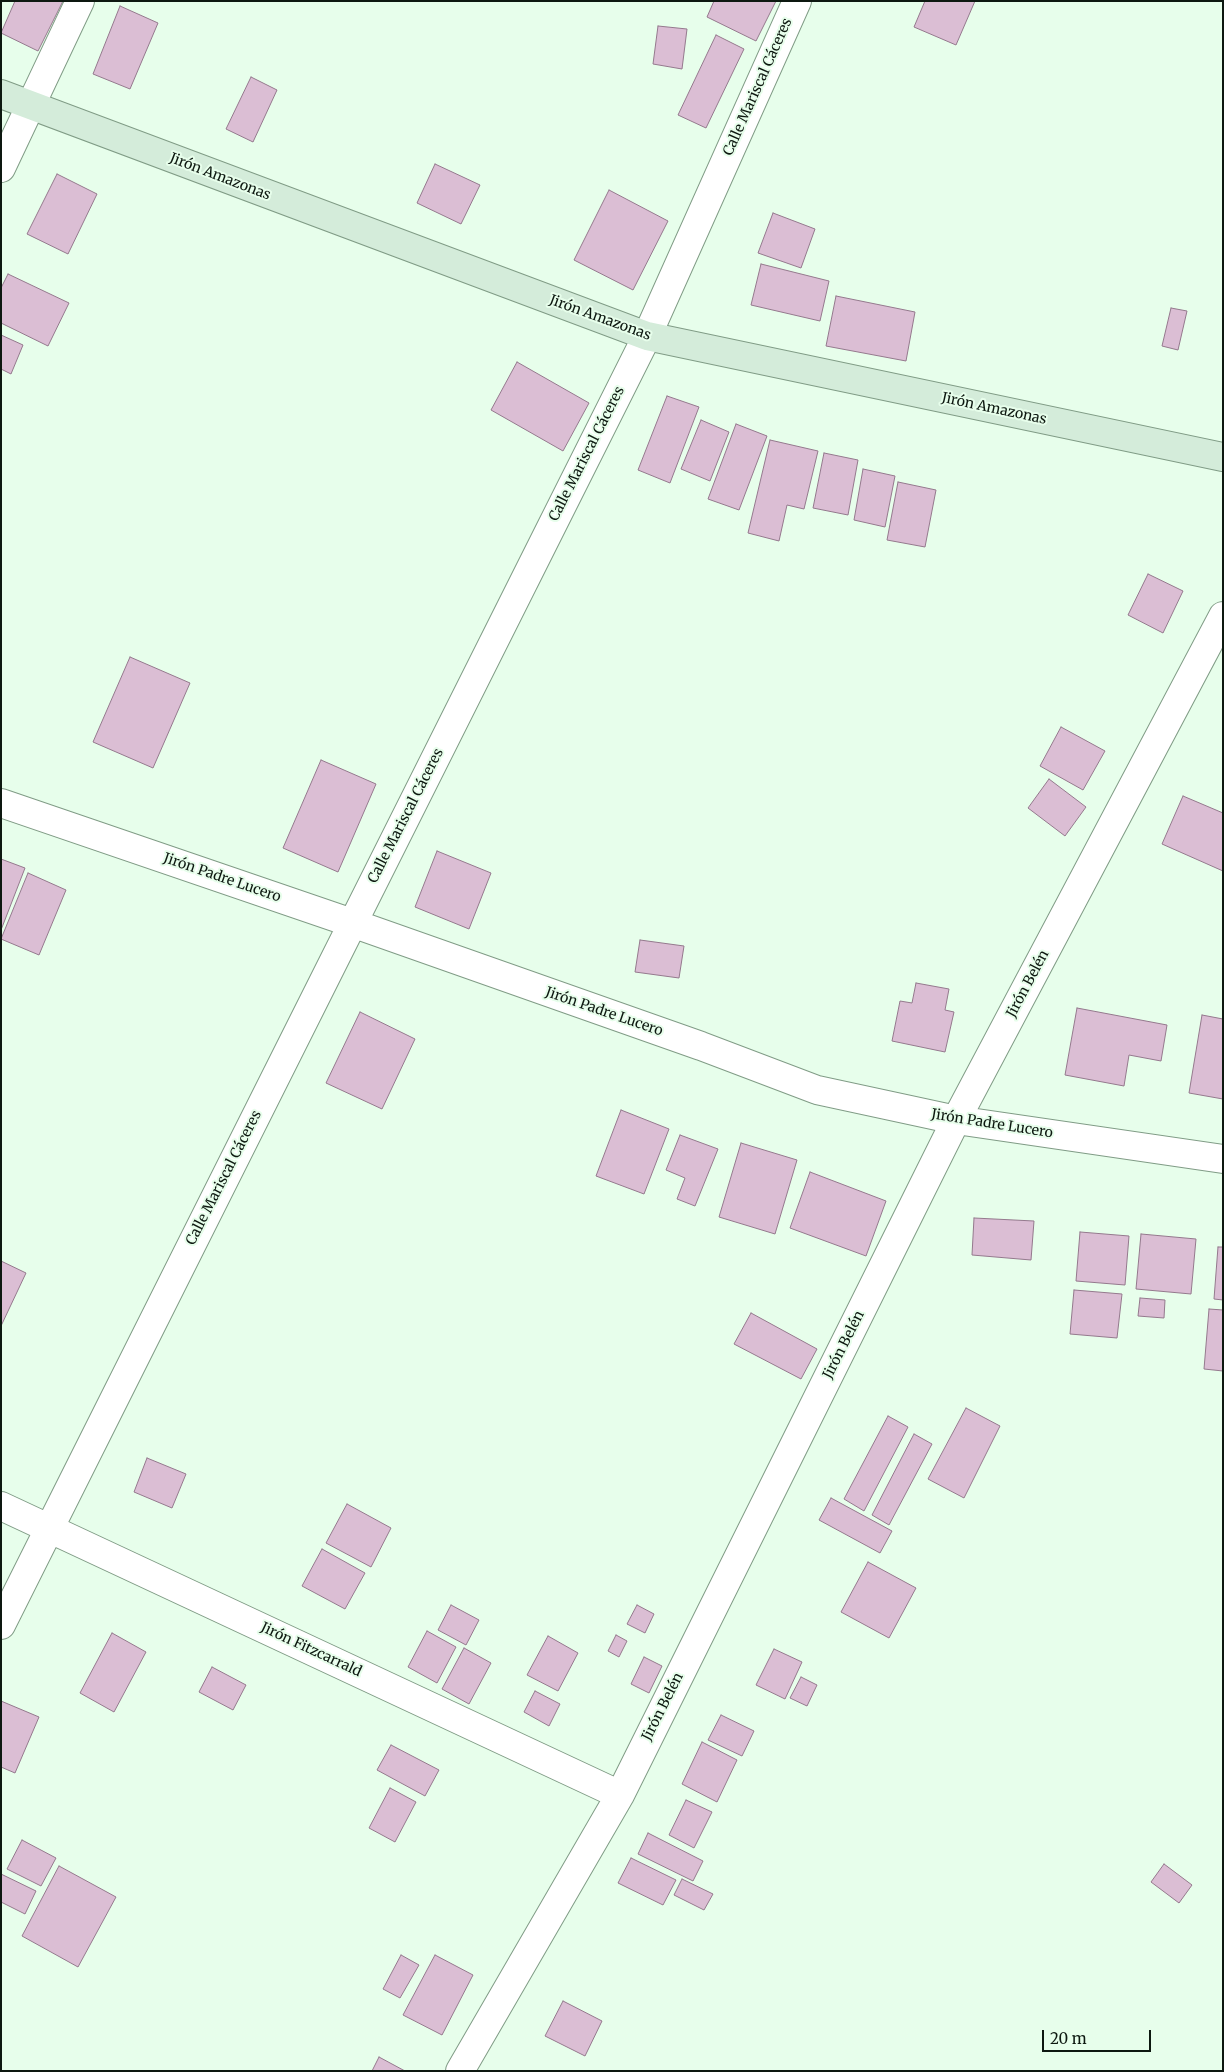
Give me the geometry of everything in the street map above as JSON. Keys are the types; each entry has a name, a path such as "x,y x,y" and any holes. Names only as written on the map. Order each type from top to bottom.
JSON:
{"street":[{"path":"1,168 80,1"},
{"name":"Calle Mariscal Cáceres","path":"1,1625 646,336 797,1"},
{"name":"Jirón Amazonas","path":"1,94 646,336 1223,458"},
{"name":"Jirón Belén","path":"460,2071 620,1795 956,1120 1223,616"},
{"name":"Jirón Padre Lucero","path":"1,803 352,923 701,1046 817,1090 956,1120 1223,1159"},
{"name":"Jirón Fitzcarrald","path":"1,1506 620,1795"}],"building":[{"path":"15,1 63,1 38,51 1,33"},
{"path":"714,1 776,1 756,41 707,17"},
{"path":"925,1 975,1 956,45 914,27"},
{"path":"120,6 158,23 130,89 93,74"},
{"path":"658,26 687,29 682,69 653,64"},
{"path":"716,35 744,49 706,128 678,115"},
{"path":"251,77 277,90 253,142 226,129"},
{"path":"435,164 480,185 461,224 417,203"},
{"path":"57,174 97,194 68,254 27,234"},
{"path":"609,190 668,221 633,290 574,260"},
{"path":"773,213 815,229 801,268 758,253"},
{"path":"761,264 829,281 820,321 751,305"},
{"path":"8,274 69,303 48,346 1,323 1,288"},
{"path":"836,296 915,312 906,361 826,346"},
{"path":"1171,308 1187,311 1178,350 1162,346"},
{"path":"1,335 23,345 11,374 1,369"},
{"path":"517,362 589,403 563,451 491,410"},
{"path":"667,396 699,407 670,483 638,470"},
{"path":"701,420 729,432 710,481 681,469"},
{"path":"736,424 767,436 739,510 708,499"},
{"path":"770,440 818,451 804,509 787,505 779,541 748,533"},
{"path":"824,453 858,460 848,515 813,508"},
{"path":"863,469 895,476 885,527 854,520"},
{"path":"898,482 936,490 925,547 887,540"},
{"path":"1148,574 1183,591 1163,633 1128,615"},
{"path":"130,657 190,683 153,768 93,742"},
{"path":"1061,727 1105,751 1083,790 1040,766"},
{"path":"321,760 376,784 338,872 283,848"},
{"path":"1049,779 1086,807 1065,836 1028,808"},
{"path":"1183,796 1223,813 1223,871 1162,844"},
{"path":"437,851 491,873 469,929 415,907"},
{"path":"1,859 25,868 1,930"},
{"path":"28,873 66,890 39,955 1,939"},
{"path":"640,940 684,946 679,978 635,972"},
{"path":"916,983 949,989 945,1010 954,1012 945,1052 892,1041 900,1001 912,1003"},
{"path":"1077,1008 1167,1025 1161,1061 1129,1055 1124,1086 1065,1075"},
{"path":"360,1012 415,1039 382,1109 326,1083"},
{"path":"1202,1015 1223,1019 1223,1099 1189,1093"},
{"path":"621,1110 669,1129 644,1194 596,1176"},
{"path":"680,1135 718,1149 695,1206 677,1199 685,1178 666,1170"},
{"path":"741,1143 797,1160 775,1234 719,1217"},
{"path":"810,1172 886,1201 866,1256 790,1228"},
{"path":"974,1218 1034,1221 1031,1260 972,1255"},
{"path":"1080,1232 1129,1236 1125,1285 1076,1281"},
{"path":"1141,1234 1196,1239 1191,1294 1136,1289"},
{"path":"1218,1247 1223,1247 1223,1300 1214,1299"},
{"path":"1,1261 26,1273 1,1326"},
{"path":"1074,1290 1122,1294 1117,1338 1070,1334"},
{"path":"1140,1298 1165,1300 1164,1318 1138,1316"},
{"path":"1209,1309 1223,1310 1223,1371 1204,1369"},
{"path":"751,1313 817,1349 801,1379 734,1344"},
{"path":"966,1408 1000,1426 964,1498 928,1479"},
{"path":"888,1416 908,1427 864,1511 844,1499"},
{"path":"914,1434 932,1444 889,1525 872,1515"},
{"path":"147,1458 186,1474 172,1508 134,1492"},
{"path":"831,1498 892,1531 880,1553 819,1520"},
{"path":"347,1504 391,1528 371,1567 326,1543"},
{"path":"322,1549 365,1573 345,1609 302,1586"},
{"path":"868,1562 916,1588 889,1638 841,1612"},
{"path":"451,1605 479,1620 466,1645 438,1630"},
{"path":"637,1605 654,1614 645,1633 627,1624"},
{"path":"427,1631 456,1647 437,1683 408,1667"},
{"path":"112,1633 146,1652 114,1712 80,1693"},
{"path":"616,1635 627,1641 619,1657 608,1651"},
{"path":"548,1636 578,1653 558,1691 527,1675"},
{"path":"464,1648 491,1663 469,1704 442,1689"},
{"path":"774,1649 802,1662 785,1699 756,1685"},
{"path":"644,1657 662,1666 649,1693 631,1684"},
{"path":"212,1667 246,1685 233,1710 199,1692"},
{"path":"801,1677 817,1685 807,1706 790,1698"},
{"path":"535,1691 560,1704 549,1726 524,1712"},
{"path":"1,1701 39,1717 15,1773 1,1767"},
{"path":"721,1715 754,1731 742,1756 708,1740"},
{"path":"702,1742 737,1760 717,1802 682,1784"},
{"path":"391,1745 439,1770 425,1796 377,1770"},
{"path":"390,1788 416,1802 395,1842 369,1828"},
{"path":"686,1800 712,1812 694,1848 669,1835"},
{"path":"648,1833 703,1861 693,1881 638,1854"},
{"path":"22,1840 56,1858 41,1886 7,1869"},
{"path":"631,1858 676,1880 663,1905 618,1883"},
{"path":"1164,1864 1192,1885 1179,1903 1151,1882"},
{"path":"59,1866 116,1897 78,1967 22,1936"},
{"path":"1,1874 36,1891 25,1914 1,1902"},
{"path":"682,1879 713,1894 704,1910 674,1895"},
{"path":"401,1955 419,1965 400,1998 383,1989"},
{"path":"435,1955 473,1975 442,2035 403,2015"},
{"path":"563,2001 602,2021 585,2056 545,2036"},
{"path":"379,2057 405,2071 372,2071"}]}
